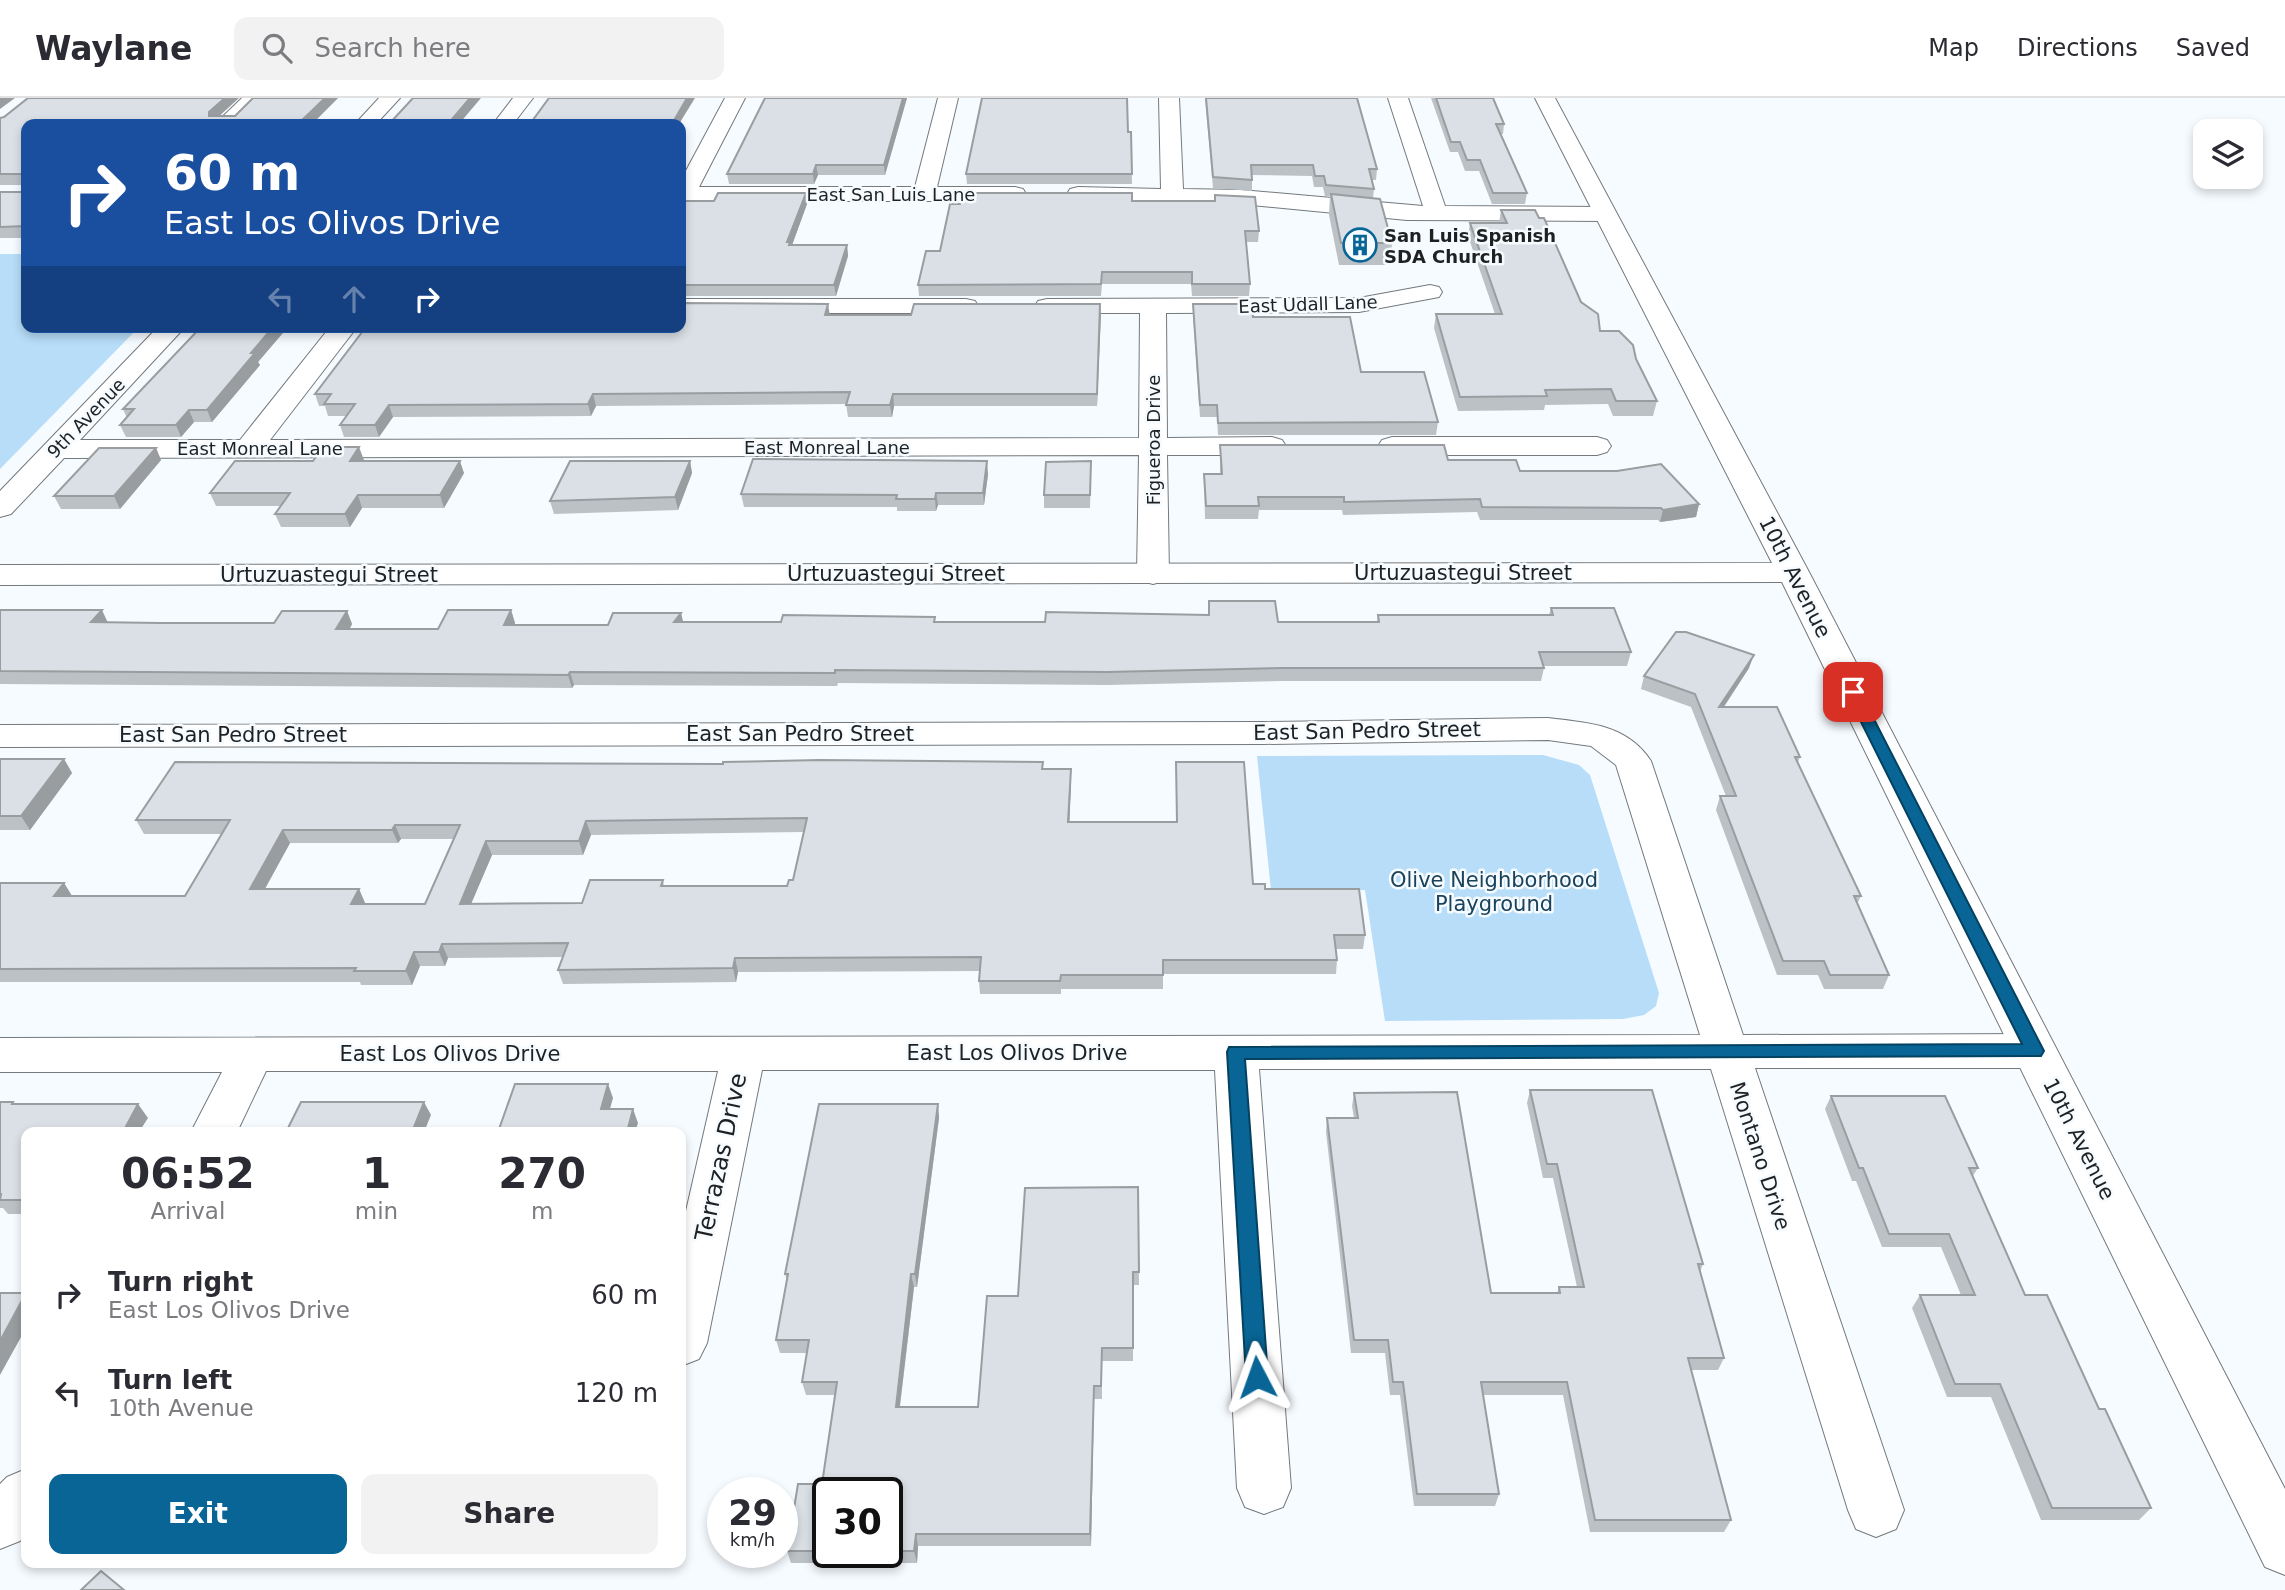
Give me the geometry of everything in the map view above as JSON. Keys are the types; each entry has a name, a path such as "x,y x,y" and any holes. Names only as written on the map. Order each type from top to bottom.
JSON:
{"street":[{"path":"231,119 254,98"},
{"path":"370,119 390,98"},
{"path":"507,119 523,98"},
{"path":"686,187 735,98"},
{"path":"924,194 948,98"},
{"path":"1169,98 1172,194"},
{"path":"1398,98 1436,213"},
{"name":"10th Avenue","path":"1545,98 1793,572 2285,1547"},
{"name":"East San Luis Lane","path":"686,194 1034,194"},
{"path":"1062,194 1241,197 1367,211 1605,214"},
{"name":"East Udall Lane","path":"1028,306 1359,305 1430,292"},
{"path":"686,306 986,306"},
{"name":"Figueroa Drive","path":"1153,306 1153,574"},
{"name":"9th Avenue","path":"0,509 166,333"},
{"path":"249,448 339,333"},
{"name":"East Monreal Lane","path":"56,449 1298,446"},
{"path":"1366,446 1597,446"},
{"name":"Urtuzuastegui Street","path":"0,575 1793,572"},
{"name":"East San Pedro Street","path":"0,736 1263,733 1548,729 1600,736"},
{"name":"Montano Drive","path":"1600,736 1620,748 1633,761 1876,1510"},
{"name":"East Los Olivos Drive","path":"0,1055 2035,1051"},
{"path":"1236,1052 1264,1488"},
{"name":"Terrazas Drive","path":"686,1320 744,1053"},
{"path":"216,1127 253,1054"},
{"path":"0,1522 21,1501"}],"green space":[{"path":"0,254 21,254 21,333 133,333 0,469"},
{"name":"Olive Neighborhood Playground","path":"1543,755 1579,765 1590,775 1659,993 1656,1006 1644,1015 1623,1019 1385,1021 1365,890 1271,890 1257,756"}],"building":[{"path":"28,98 225,98 209,112 209,116 235,116 253,98 325,98 303,119 21,119 21,174 0,174 0,118"},
{"path":"413,98 470,98 452,119 394,119"},
{"path":"549,98 687,98 675,119 534,119"},
{"path":"765,98 903,98 884,165 816,165 813,174 727,174"},
{"path":"982,98 1127,98 1132,174 966,174"},
{"path":"1206,98 1357,98 1377,169 1369,169 1374,189 1326,185 1324,176 1315,176 1313,165 1251,165 1252,180 1213,177"},
{"path":"1436,98 1493,98 1504,124 1496,124 1527,193 1493,193 1480,160 1467,160 1460,142 1451,142"},
{"path":"0,192 21,192 21,226 0,227"},
{"path":"718,193 806,193 787,242 790,242 789,245 847,245 834,285 686,285 686,201 714,201"},
{"path":"962,193 1132,193 1132,201 1215,201 1215,195 1255,197 1259,231 1245,231 1250,284 1192,284 1192,272 1102,272 1101,284 918,285 926,251 940,251 950,204 960,204"},
{"path":"1331,194 1380,199 1392,243 1341,243"},
{"path":"1501,210 1535,210 1539,218 1544,218 1581,302 1598,314 1600,331 1619,331 1633,345 1636,359 1657,401 1616,401 1611,389 1545,390 1547,396 1460,397 1436,314 1502,314 1470,223 1507,223"},
{"path":"686,303 828,304 825,315 911,315 914,304 1100,304 1097,394 893,394 890,405 846,405 850,392 593,394 588,404 389,405 375,425 340,425 355,404 324,404 331,394 315,394 361,333 686,333"},
{"path":"1193,304 1252,304 1253,317 1350,317 1361,372 1424,372 1438,422 1218,423 1217,405 1200,405"},
{"path":"195,333 268,333 251,353 255,353 207,410 189,410 176,425 120,425 134,409 123,409"},
{"path":"1220,445 1444,445 1448,460 1516,460 1520,471 1617,471 1661,464 1699,504 1663,510 1482,507 1480,499 1344,502 1344,497 1258,497 1259,506 1206,506 1204,474 1222,474"},
{"path":"323,447 359,447 350,461 460,461 440,495 358,495 345,514 275,514 290,493 210,493 235,461 313,461"},
{"path":"99,448 156,448 114,496 54,496"},
{"path":"753,459 987,461 983,493 936,493 935,499 896,499 897,495 741,494"},
{"path":"570,461 690,461 675,497 550,501"},
{"path":"1091,461 1090,495 1044,495 1046,462"},
{"path":"1209,601 1275,601 1278,622 1379,622 1378,615 1553,615 1551,608 1614,608 1631,652 1539,652 1544,668 1282,668 1107,672 835,670 835,673 570,672 568,675 0,671 0,610 102,610 91,622 161,623 274,623 282,611 347,611 336,629 438,629 448,610 511,610 504,625 608,625 613,613 681,613 674,622 781,622 783,615 935,617 934,622 1045,622 1046,612 1209,615"},
{"path":"1676,632 1686,632 1754,655 1719,707 1777,707 1800,757 1795,757 1861,896 1854,896 1889,975 1830,975 1824,961 1783,961 1720,796 1736,796 1695,694 1644,676"},
{"path":"0,759 64,759 21,816 0,816"},
{"path":"175,762 1043,762 1042,769 1071,769 1068,822 1177,822 1176,762 1244,762 1253,884 1265,884 1265,889 1359,889 1365,935 1334,935 1337,960 1163,960 1163,975 1061,975 1060,981 979,981 981,957 735,958 733,968 558,970 568,943 442,944 439,952 414,952 406,971 354,971 356,968 0,969 0,883 64,883 54,896 185,896 230,820 136,820","holes":["807,818 793,880 789,880 787,886 661,886 663,880 590,880 582,903 460,904 486,841 579,841 586,821","395,825 460,825 425,904 351,904 359,889 250,889 283,830 392,830"]},
{"path":"515,1084 608,1084 601,1109 633,1109 628,1127 500,1127"},
{"path":"1530,1090 1652,1090 1703,1264 1698,1264 1724,1358 1688,1358 1731,1520 1595,1520 1567,1382 1481,1382 1499,1494 1417,1494 1403,1382 1393,1382 1388,1340 1354,1340 1327,1118 1358,1118 1354,1093 1457,1092 1491,1293 1560,1293 1559,1287 1584,1287 1557,1164 1547,1164"},
{"path":"1831,1096 1945,1096 1978,1168 1969,1168 2025,1295 2047,1295 2099,1409 2105,1409 2151,1508 2052,1508 2000,1384 1955,1384 1920,1295 1975,1295 1949,1234 1889,1234"},
{"path":"0,1102 138,1104 126,1127 21,1127 21,1200 0,1200"},
{"path":"301,1102 424,1102 414,1127 288,1127"},
{"path":"819,1104 938,1104 915,1274 911,1274 896,1407 978,1407 987,1296 1018,1296 1025,1188 1138,1187 1139,1272 1133,1272 1133,1348 1102,1348 1101,1386 1094,1386 1090,1534 916,1534 914,1551 903,1551 903,1477 823,1477 837,1382 802,1382 809,1340 776,1340 788,1274 785,1274"},
{"path":"0,1293 21,1293 21,1302 0,1341"},
{"path":"798,1484 812,1484 812,1551 798,1551"},
{"path":"101,1571 124,1590 81,1590"}],"place":[{"name":"San Luis Spanish SDA Church","path":"1360,245"}],"route":[{"path":"1257,1377 1236,1052 2035,1051 1853,692"}]}
